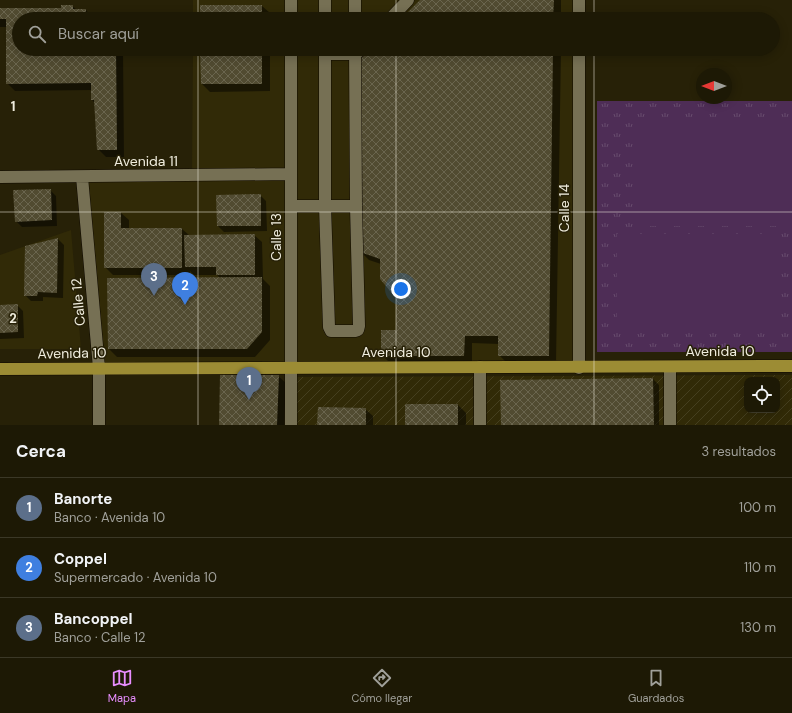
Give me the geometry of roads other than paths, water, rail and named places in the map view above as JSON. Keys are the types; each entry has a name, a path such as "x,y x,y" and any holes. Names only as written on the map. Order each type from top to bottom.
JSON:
{"main road":[{"name":"Avenida 10","path":"0,369 792,366"}],"street":[{"path":"291,0 291,12"},
{"path":"325,0 325,12"},
{"path":"354,0 355,12"},
{"path":"397,12 408,0"},
{"path":"579,0 579,12"},
{"name":"Calle 13","path":"291,56 291,425"},
{"path":"325,56 325,206 329,327 330,331 334,332 356,331 358,330 359,326 356,206 357,56"},
{"name":"Calle 14","path":"579,56 579,368"},
{"name":"Avenida 11","path":"0,177 291,174"},
{"name":"Calle 12","path":"82,176 99,368 99,425"},
{"path":"291,206 356,206"},
{"path":"480,367 480,425"},
{"path":"670,367 670,425"}],"place":[{"name":"Bancoppel","path":"154,296"},
{"name":"Coppel","path":"185,305"},
{"name":"Banorte","path":"249,400"}]}
